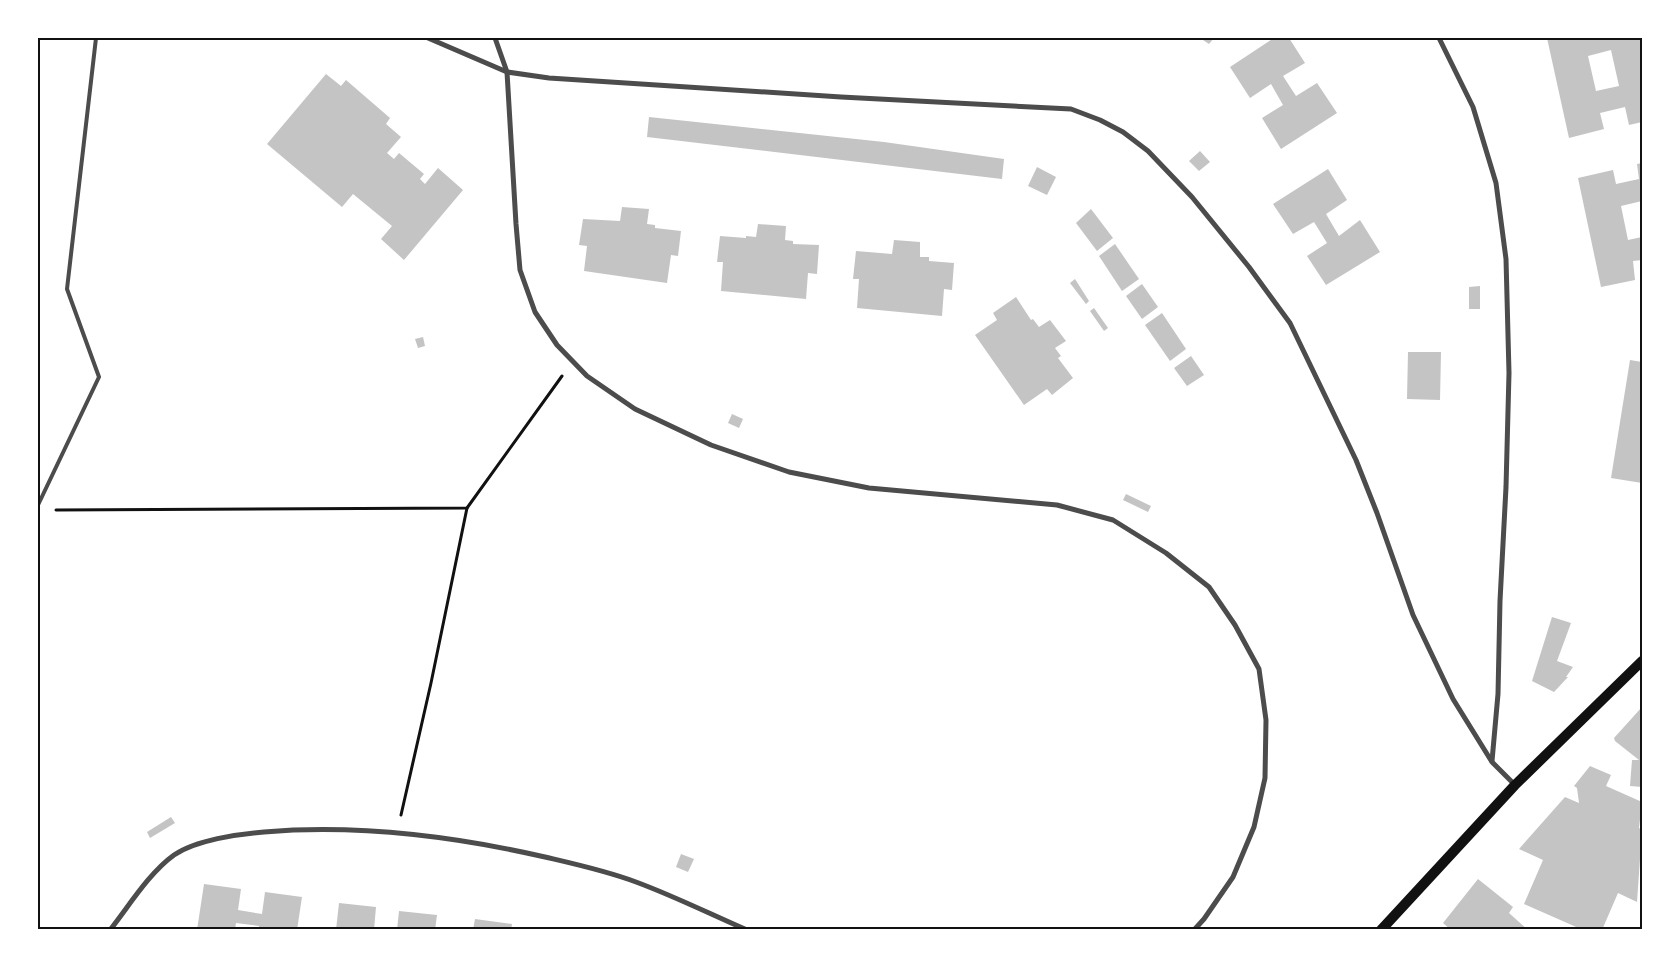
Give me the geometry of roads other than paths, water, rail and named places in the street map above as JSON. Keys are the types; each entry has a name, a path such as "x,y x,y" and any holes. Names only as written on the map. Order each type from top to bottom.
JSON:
{"main road":[{"path":"1382,930 1515,784 1642,661"}],"street":[{"path":"428,38 507,72 549,78 841,98 1071,109 1100,120 1123,132 1148,151 1192,197 1249,267 1290,324 1356,460 1377,513 1413,616 1453,699 1492,762 1515,784"},
{"path":"495,38 507,72 520,270 535,312 557,345 587,376 635,409 720,448 790,472 869,488 1057,505 1113,520 1166,553 1209,587 1235,625 1258,669 1266,720 1265,778 1254,827 1233,877 1204,919 1194,930"},
{"path":"1439,38 1473,107 1496,183 1506,259 1509,373 1506,486 1500,601 1498,694 1492,762"},
{"path":"110,930 151,876 174,855 202,843 239,834 291,830 357,829 447,838 572,863 635,882 747,930"}],"lane":[{"path":"38,505 99,377 67,288 96,38"}]}
